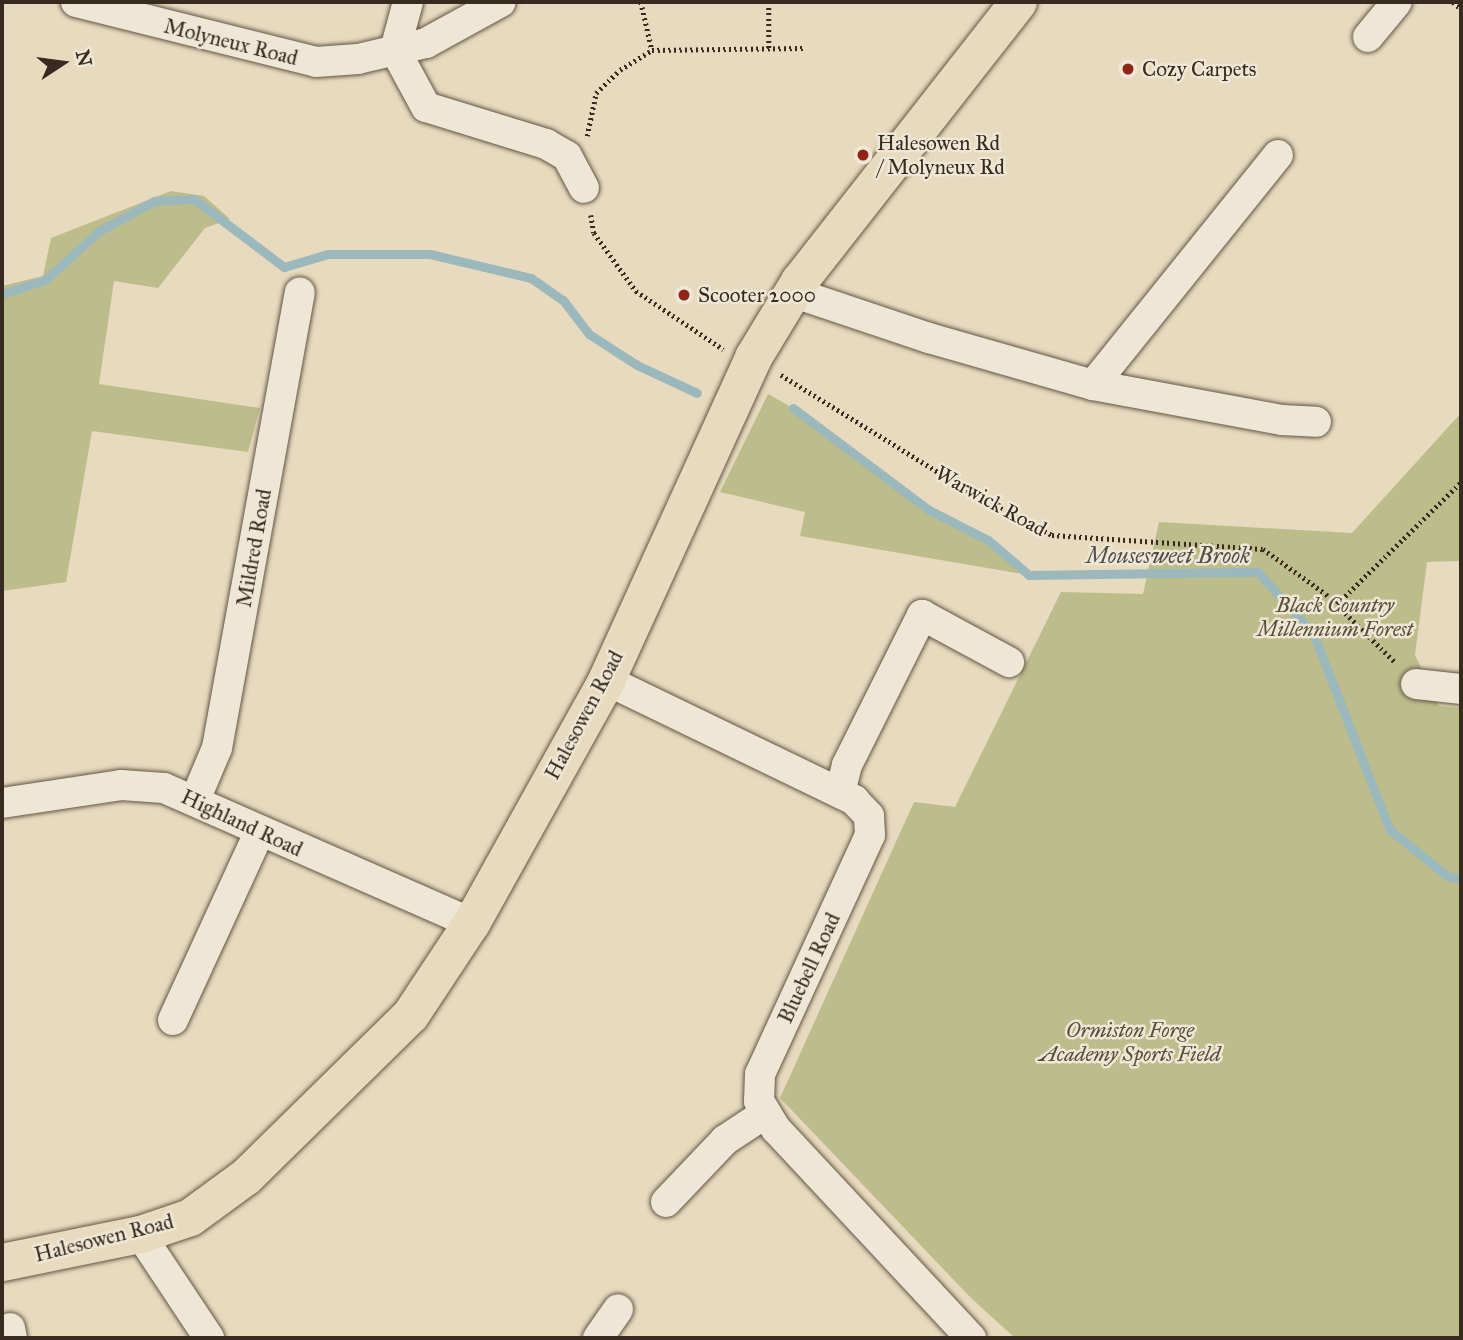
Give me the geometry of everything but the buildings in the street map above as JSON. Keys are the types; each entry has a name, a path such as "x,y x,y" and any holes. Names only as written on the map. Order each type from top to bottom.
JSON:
{"main road":[{"name":"Halesowen Road","path":"2,1262 140,1234 190,1217 246,1176 325,1103 410,1015 471,923 606,680 752,357 792,292 1018,2"}],"street":[{"name":"Molyneux Road","path":"77,2 316,62 426,43 501,2"},
{"path":"408,2 395,50 426,107 546,144 567,156 584,188"},
{"path":"1368,37 1397,2"},
{"path":"1093,385 1278,155"},
{"path":"792,292 1093,385 1282,420 1316,422"},
{"name":"Mildred Road","path":"195,800 218,748 300,293"},
{"path":"840,793 847,765 922,615 1009,662"},
{"name":"Bluebell Road","path":"606,680 840,793 869,816 870,835 760,1074 759,1101 776,1129 971,1338"},
{"path":"1416,684 1461,689"},
{"name":"Highland Road","path":"2,803 121,785 164,788 195,800 259,834 471,923"},
{"path":"173,1020 259,834"},
{"path":"666,1202 725,1140 766,1113"},
{"path":"140,1234 209,1338"},
{"path":"598,1338 618,1309"}],"path":[{"path":"641,2 652,50"},
{"path":"769,2 769,49"},
{"path":"1453,2 1461,9"},
{"path":"567,156 587,138 596,93 620,70 652,50 803,48"},
{"name":"Warwick Road","path":"584,188 594,233 636,291 717,348 752,357 962,486 1052,535 1263,549 1337,604 1416,684"},
{"path":"1337,604 1461,482"}],"green space":[{"path":"171,191 204,196 230,219 205,228 158,288 114,281 99,384 260,408 248,452 92,431 66,582 2,591 2,286 43,276 51,238"},
{"path":"768,394 793,408 929,510 988,540 1029,575 800,536 805,512 720,492"},
{"name":"Ormiston Forge Academy Sports Field","path":"1461,413 1461,561 1427,562 1415,655 1439,706 1461,708 1461,1338 1015,1338 971,1298 780,1098 914,802 955,807 1061,592 1143,594 1159,522 1352,533"}],"waterway":[{"name":"Mousesweet Brook","path":"2,294 45,280 99,231 154,201 194,199 284,267 328,254 430,254 531,278 563,300 589,334 637,365 697,393"},
{"name":"Mousesweet Brook","path":"793,408 929,510 988,540 1029,575 1258,572 1313,633 1390,830 1447,876 1461,879"}],"place":[{"name":"Cozy Carpets","path":"1128,69"},
{"name":"Halesowen Rd / Molyneux Rd","path":"863,155"},
{"name":"Scooter 2000","path":"684,295"}],"park label":[{"name":"Black Country Millennium Forest","path":"1335,617"}]}
